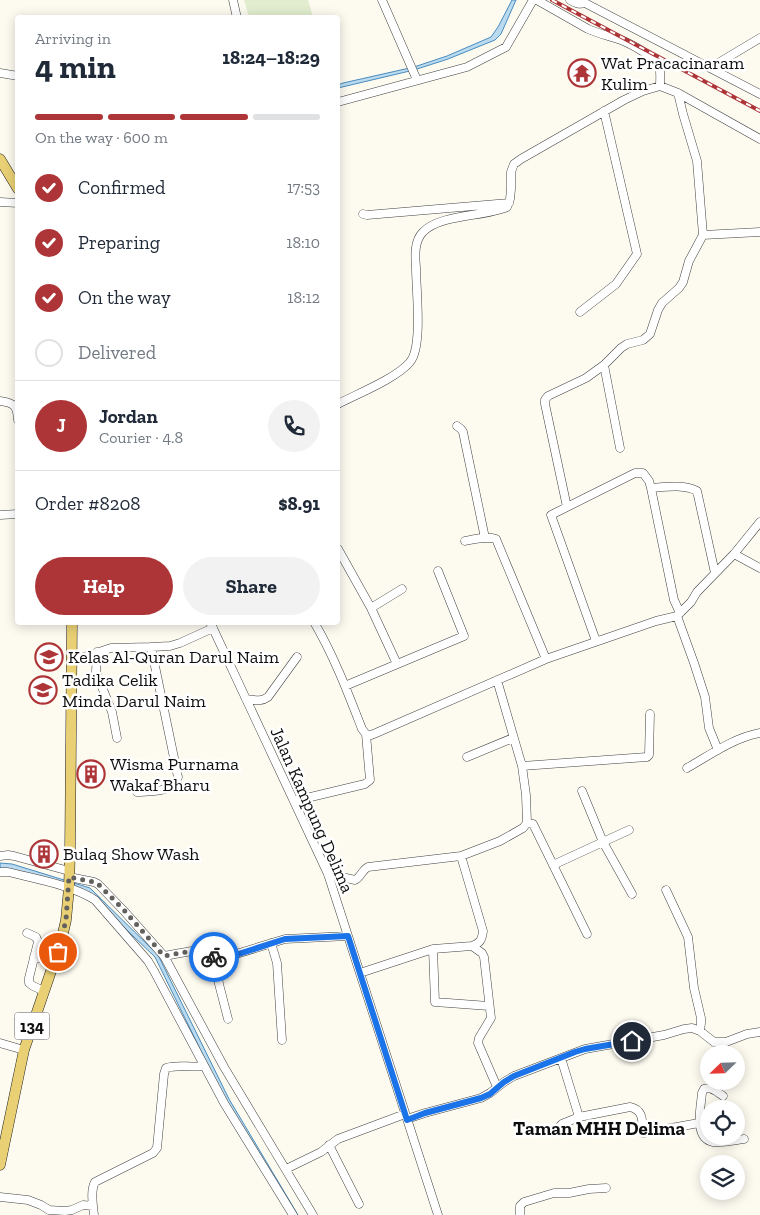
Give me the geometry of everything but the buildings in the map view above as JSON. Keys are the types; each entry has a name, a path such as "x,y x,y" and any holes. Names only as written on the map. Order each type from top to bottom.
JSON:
{"main road":[{"path":"0,159 15,184"},
{"name":"134","path":"0,1165 24,1050 61,942 66,920 69,888 72,625"}],"street":[{"path":"233,0 236,15"},
{"path":"382,0 418,80"},
{"path":"340,101 467,67 506,47 535,0 596,33 620,40 653,58 660,69 660,86"},
{"path":"570,0 576,4 581,4 584,1 760,94"},
{"path":"710,68 760,38"},
{"path":"0,73 15,76"},
{"path":"340,403 394,376 407,366 414,356 418,342 415,257 417,240 424,231 450,219 507,207 512,189 511,172 514,164 624,100 660,86 678,93 760,139"},
{"path":"567,507 545,400 548,396 586,378 627,344 643,340 650,334 662,303 683,282 690,261 703,234 697,161 678,93"},
{"path":"580,312 616,284 637,254 604,111"},
{"path":"0,202 15,203"},
{"path":"363,214 508,203"},
{"path":"432,210 434,225"},
{"path":"703,234 760,232"},
{"path":"604,365 620,448"},
{"path":"0,401 11,403 15,406"},
{"path":"457,426 461,428 485,538"},
{"path":"596,641 551,515 635,473 642,473 646,475 651,488 674,600 705,697 709,728 718,750"},
{"path":"651,488 673,487 694,489 697,492 715,573"},
{"path":"0,515 15,514"},
{"path":"366,734 376,733 546,660 596,641 679,615 697,592 734,554 760,522"},
{"path":"465,541 494,537 496,539 546,660"},
{"path":"340,553 371,608 397,664"},
{"path":"734,554 760,568"},
{"path":"345,686 464,636 438,572"},
{"path":"371,608 402,589"},
{"path":"72,661 111,648 170,646 180,643 212,625"},
{"name":"Jalan Kampung Delima","path":"212,625 328,874 438,1215"},
{"path":"294,801 367,783 370,780 366,734 362,729 345,686 316,625"},
{"path":"138,792 170,788 177,782 178,777 151,647"},
{"path":"97,652 96,672 112,712 117,738"},
{"path":"246,699 258,701 268,697 297,658"},
{"path":"328,874 355,880 368,867 461,856 500,841 523,828 527,822 522,766 497,680"},
{"path":"522,766 647,757 649,755 650,714"},
{"path":"687,768 731,743 760,733"},
{"path":"467,757 513,738"},
{"path":"582,791 603,842 632,894"},
{"path":"527,822 533,824 587,934"},
{"path":"553,865 629,830"},
{"path":"0,856 14,856 94,882 124,910 164,956 224,1067 314,1215"},
{"path":"360,973 433,949 472,946 479,943 483,931 461,856"},
{"path":"0,872 8,872 86,894 95,900 148,961 224,1103 293,1215"},
{"path":"666,890 688,937 694,988 701,1018 700,1031"},
{"path":"27,933 38,939 29,983 44,991"},
{"path":"164,956 207,949 216,958 223,959 285,939 348,936"},
{"path":"271,943 277,963 282,1040"},
{"path":"472,946 484,955 490,1006 490,1020 478,1043 497,1087"},
{"path":"433,949 434,1002 490,1006"},
{"path":"34,957 54,962"},
{"path":"216,958 219,984 228,1019"},
{"path":"286,1169 321,1152 338,1139 406,1117 481,1098 490,1094 514,1076 585,1049 692,1028 700,1031 714,1042 726,1042 747,1034 760,1032"},
{"path":"0,1044 24,1050"},
{"path":"561,1058 579,1117"},
{"path":"94,1215 92,1192 95,1182 153,1152 157,1148 166,1068 172,1066 203,1066"},
{"path":"700,1130 699,1123 704,1089 712,1088 723,1096"},
{"path":"558,1128 562,1124 579,1117 630,1107 636,1108 640,1112 643,1133 699,1123"},
{"path":"329,1145 359,1204"},
{"path":"520,1215 520,1206 524,1202 554,1193 606,1188"},
{"path":"0,1197 28,1200 48,1210 65,1211 83,1205 94,1206"}],"green space":[{"path":"244,0 308,0 312,15 248,15"}],"water":[{"path":"512,0 516,0 501,34 495,40 414,70 340,88 340,84 343,83 414,67 447,56 491,37"},
{"path":"0,863 12,864 90,888 158,955 229,1099 298,1215 294,1215 226,1102 155,957 89,894 0,869"}],"railway":[{"path":"552,0 760,111"}],"way so far":[{"path":"58,952 66,920 69,877 98,884 124,910 164,956 207,949 214,957"}],"place":[{"name":"Wat Pracacinaram Kulim","path":"582,73"},
{"name":"Kelas Al-Quran Darul Naim","path":"49,657"},
{"name":"Tadika Celik Minda Darul Naim","path":"43,690"},
{"name":"Wisma Purnama Wakaf Bharu","path":"91,774"},
{"name":"Bulaq Show Wash","path":"44,854"}],"district":[{"name":"Taman MHH Delima","path":"599,1128"}],"route":[{"path":"214,957 223,959 285,939 348,936 407,1120 425,1113 481,1098 490,1094 514,1076 575,1052 632,1041"}]}
